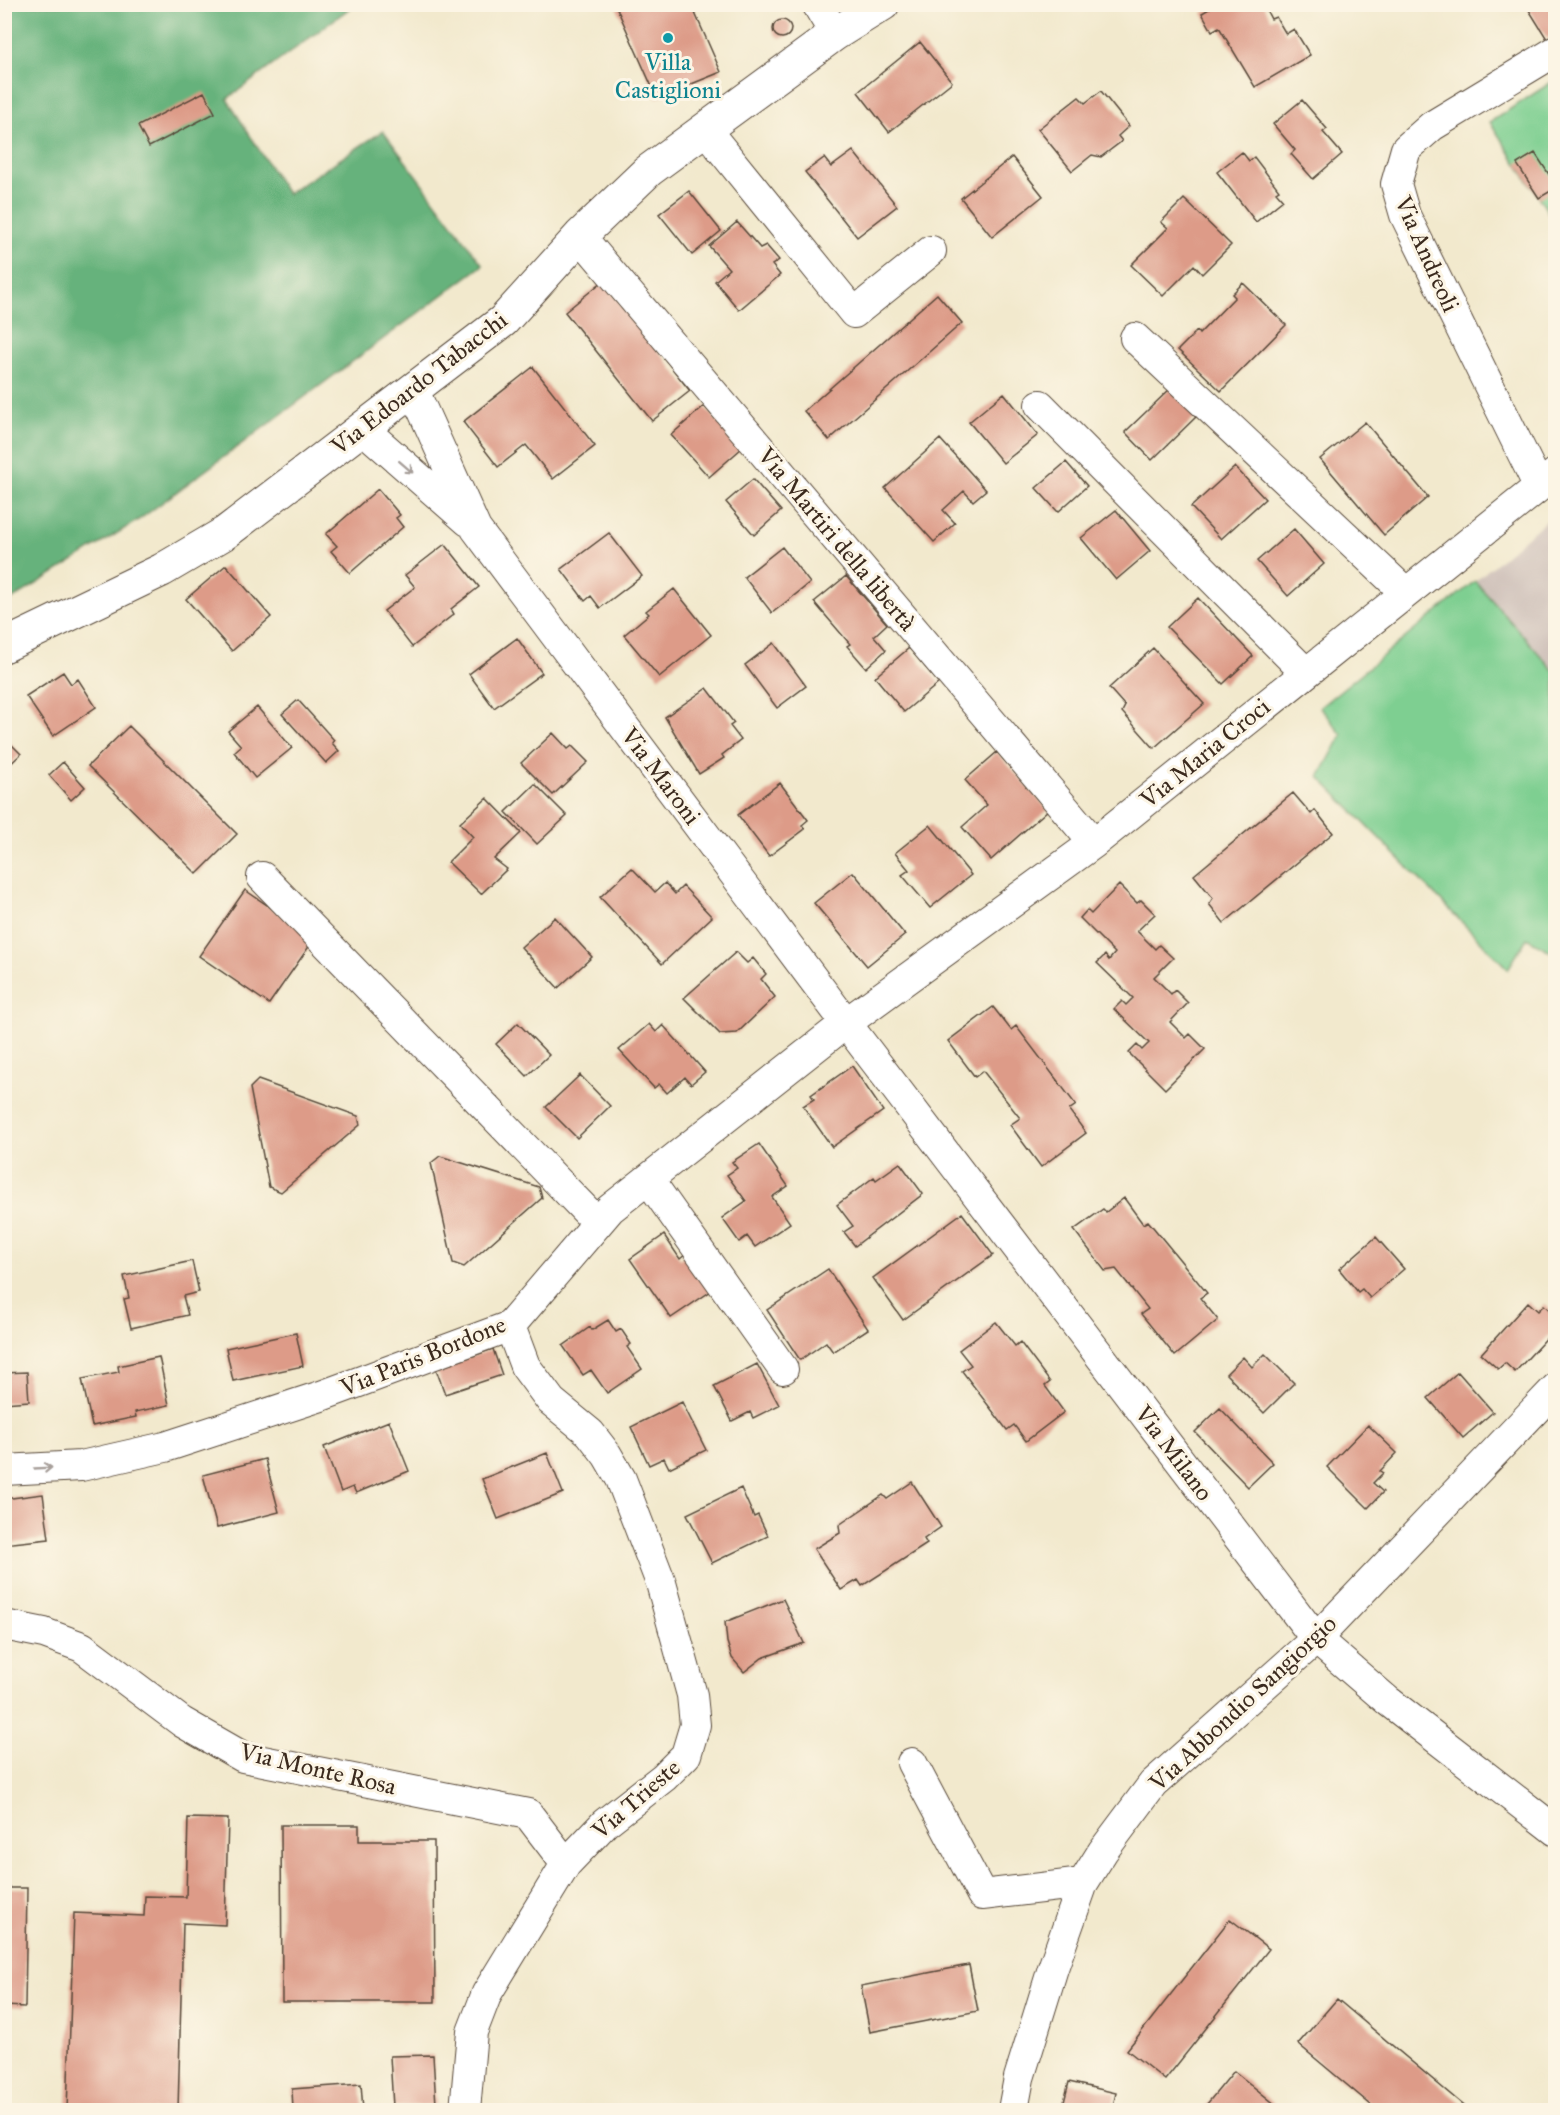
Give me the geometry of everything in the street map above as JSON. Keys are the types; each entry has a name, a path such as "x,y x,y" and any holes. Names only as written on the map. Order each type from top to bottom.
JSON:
{"street":[{"path":"817,4 835,34"},
{"name":"Via Edoardo Tabacchi","path":"4,646 162,570 225,533 503,321 580,236 648,171 835,34 883,4"},
{"name":"Via Andreoli","path":"1547,479 1405,215 1396,184 1406,149 1432,126 1556,51"},
{"path":"705,129 854,313 932,251"},
{"name":"Via Martiri della libertà","path":"580,236 1094,843"},
{"path":"1135,338 1405,592"},
{"name":"Via Maroni","path":"414,391 476,529"},
{"path":"1040,405 1305,672"},
{"name":"Via Maroni","path":"362,428 476,529 846,1023"},
{"name":"Via Maria Croci","path":"846,1023 1094,843 1547,479"},
{"path":"262,877 598,1223"},
{"name":"Via Paris Bordone","path":"4,1470 81,1466 165,1447 321,1396 510,1326 610,1209 846,1023"},
{"name":"Via Milano","path":"846,1023 1317,1639 1388,1701 1556,1831"},
{"path":"649,1180 783,1369"},
{"name":"Via Trieste","path":"465,2110 472,2032 487,1993 566,1864 605,1823 664,1777 686,1755 694,1725 693,1695 661,1583 621,1479 607,1455 590,1433 551,1401 525,1366 510,1326"},
{"name":"Via Abbondio Sangiorgio","path":"1013,2110 1019,2078 1053,1968 1083,1883 1102,1851 1153,1784 1317,1639 1556,1388"},
{"name":"Via Monte Rosa","path":"4,1625 44,1633 82,1647 182,1722 243,1756 528,1814 566,1864"},
{"path":"912,1763 982,1895 1083,1883"}],"shaded area":[{"path":"1555,513 1555,672 1475,581"}],"green space":[{"path":"5,5 354,5 227,99 287,194 383,131 483,265 140,519 5,604"},
{"path":"1555,80 1555,223 1490,122"},
{"path":"1475,581 1555,672 1555,954 1527,938 1508,969 1319,777 1342,735 1320,707"}],"building":[{"name":"Villa Castiglioni","path":"615,4 691,4 721,72 657,98"},
{"path":"1263,4 1271,19 1276,17 1286,34 1294,29 1310,55 1255,87 1219,27 1212,31 1202,13 1216,5"},
{"path":"1538,4 1556,4 1556,33 1547,39 1529,10"},
{"path":"782,20 788,23 791,29 788,35 782,38 776,35 773,29 776,23"},
{"path":"920,42 952,82 889,132 858,92"},
{"path":"1101,91 1129,126 1118,136 1122,141 1101,157 1092,155 1072,171 1038,129 1079,97 1085,103"},
{"path":"204,92 215,113 149,147 138,126"},
{"path":"1302,100 1327,129 1323,132 1342,154 1313,179 1291,154 1295,150 1273,124"},
{"path":"853,151 897,206 857,237 805,172 824,158 831,167"},
{"path":"1242,152 1249,161 1254,157 1279,190 1276,192 1283,200 1256,222 1217,172"},
{"path":"1535,153 1556,185 1556,188 1539,198 1517,164"},
{"path":"1012,157 1043,196 992,237 961,198"},
{"path":"689,191 721,231 692,255 659,214"},
{"path":"1184,199 1231,245 1202,274 1194,265 1163,296 1131,265 1168,228 1161,222"},
{"path":"737,222 760,248 766,245 779,260 772,265 780,275 739,310 715,281 729,269 709,246"},
{"path":"603,281 690,391 652,421 565,312"},
{"path":"1243,283 1286,325 1221,391 1178,350 1197,331 1199,334 1235,297 1232,294"},
{"path":"937,294 962,323 829,440 804,411"},
{"path":"533,367 595,446 553,479 526,445 498,467 463,422"},
{"path":"1172,387 1198,415 1152,460 1125,432"},
{"path":"1004,393 1038,435 1003,463 969,422"},
{"path":"704,406 742,448 709,477 671,435"},
{"path":"1365,422 1428,497 1384,535 1320,459"},
{"path":"940,439 986,490 973,501 964,491 943,510 955,523 934,542 885,488"},
{"path":"1066,462 1087,486 1058,512 1036,488"},
{"path":"1235,467 1265,499 1221,539 1191,507"},
{"path":"753,479 781,511 754,535 726,502"},
{"path":"378,489 400,515 396,518 403,527 350,573 331,551 337,546 326,534"},
{"path":"1116,510 1150,551 1116,580 1081,538"},
{"path":"1294,529 1324,564 1288,596 1257,561"},
{"path":"609,533 642,576 600,608 591,596 585,601 561,569"},
{"path":"445,544 479,587 451,609 454,614 412,647 384,611 415,587 405,575"},
{"path":"782,547 810,583 772,613 744,577"},
{"path":"226,565 271,617 232,651 186,599"},
{"path":"846,576 887,624 874,636 886,650 866,668 847,646 850,644 814,602"},
{"path":"674,589 711,635 659,677 624,635 649,614 646,611"},
{"path":"1198,598 1253,656 1223,684 1167,627"},
{"path":"517,638 542,673 494,708 469,674"},
{"path":"774,643 806,686 777,708 745,665"},
{"path":"909,648 939,683 904,712 875,677"},
{"path":"1153,648 1204,704 1154,748 1122,712 1125,706 1109,688"},
{"path":"63,672 71,684 78,679 96,707 53,736 26,696"},
{"path":"707,688 734,723 730,726 741,740 722,755 724,758 699,774 665,717"},
{"path":"298,700 334,740 332,743 339,751 326,763 282,714"},
{"path":"257,707 292,748 255,778 234,752 241,746 228,731"},
{"path":"129,726 237,834 197,874 88,766"},
{"path":"553,733 568,749 572,746 588,762 553,795 521,763"},
{"path":"4,737 21,754 4,770"},
{"path":"997,752 1048,810 991,860 962,827 987,805 965,780"},
{"path":"63,762 85,787 71,800 49,775"},
{"path":"780,783 808,820 802,825 805,829 769,856 738,815"},
{"path":"535,784 567,816 537,844 506,812"},
{"path":"1293,793 1311,814 1315,810 1333,833 1224,923 1209,904 1213,898 1194,875"},
{"path":"487,798 521,833 494,859 507,869 481,894 448,862 473,837 460,823"},
{"path":"930,825 971,875 930,908 902,875 909,870 895,853"},
{"path":"632,868 655,892 665,883 675,894 683,886 712,917 662,964 600,897"},
{"path":"853,872 905,935 867,966 814,903"},
{"path":"1119,885 1137,903 1141,900 1155,914 1137,931 1155,949 1159,945 1173,958 1154,977 1171,994 1175,990 1188,1003 1170,1022 1186,1038 1190,1034 1205,1049 1165,1089 1129,1053 1137,1045 1142,1050 1149,1043 1114,1009 1122,1001 1126,1005 1133,998 1097,963 1105,955 1109,960 1115,953 1080,918 1087,910 1091,914"},
{"path":"245,890 315,938 269,1004 199,956"},
{"path":"555,917 592,957 558,988 521,947"},
{"path":"736,952 747,963 753,958 766,974 761,979 775,997 737,1033 720,1034 684,998"},
{"path":"993,1007 1011,1030 1016,1026 1076,1105 1069,1110 1086,1133 1041,1167 1010,1125 1020,1118 983,1071 975,1077 948,1041"},
{"path":"518,1023 549,1055 527,1076 496,1044"},
{"path":"649,1024 656,1032 663,1025 705,1072 691,1084 685,1077 667,1093 659,1084 654,1088 619,1050"},
{"path":"852,1066 883,1111 832,1147 803,1106 814,1099 811,1095"},
{"path":"580,1075 610,1106 577,1138 546,1107"},
{"path":"258,1080 358,1116 360,1125 281,1192 269,1187 250,1088"},
{"path":"759,1144 788,1186 772,1197 790,1223 755,1247 747,1236 739,1242 722,1218 746,1201 727,1175 737,1168 732,1162"},
{"path":"440,1156 539,1187 542,1198 464,1267 453,1263 431,1163"},
{"path":"900,1163 923,1194 855,1246 844,1232 853,1226 837,1205 874,1177 876,1180"},
{"path":"1124,1198 1143,1224 1148,1221 1207,1293 1200,1298 1218,1320 1175,1356 1141,1314 1148,1309 1116,1269 1105,1271 1074,1230 1103,1209 1106,1212"},
{"path":"962,1213 993,1255 903,1320 873,1278"},
{"path":"664,1235 680,1259 686,1254 711,1291 671,1318 630,1259"},
{"path":"1376,1237 1404,1269 1370,1298 1362,1289 1358,1292 1339,1269"},
{"path":"192,1261 199,1292 183,1296 188,1315 131,1328 124,1299 129,1298 124,1276"},
{"path":"828,1269 868,1329 833,1352 826,1342 800,1360 767,1310"},
{"path":"1528,1302 1538,1311 1544,1305 1553,1313 1556,1310 1556,1328 1515,1372 1505,1363 1498,1369 1481,1354"},
{"path":"608,1320 616,1332 621,1329 631,1344 627,1347 642,1369 607,1393 591,1370 583,1375 563,1346 590,1327 592,1330"},
{"path":"996,1322 1015,1346 1020,1342 1050,1382 1045,1386 1064,1412 1026,1441 1014,1425 1007,1430 962,1371 971,1365 959,1350"},
{"path":"296,1333 303,1366 233,1381 226,1348"},
{"path":"493,1349 502,1375 445,1394 436,1369"},
{"path":"1265,1354 1294,1383 1264,1413 1226,1374 1243,1357 1252,1367"},
{"path":"159,1357 169,1405 135,1412 136,1417 92,1426 82,1379 119,1372 118,1366"},
{"path":"757,1364 779,1405 753,1418 750,1412 732,1421 714,1386"},
{"path":"27,1372 29,1401 4,1403 4,1373"},
{"path":"1458,1372 1493,1412 1463,1438 1428,1398"},
{"path":"682,1402 706,1450 669,1468 664,1458 649,1465 631,1427"},
{"path":"1220,1408 1273,1463 1248,1487 1195,1432"},
{"path":"389,1421 409,1471 356,1493 353,1487 341,1492 324,1447"},
{"path":"1368,1425 1397,1453 1380,1471 1383,1473 1373,1483 1383,1492 1368,1508 1327,1467"},
{"path":"547,1453 563,1493 498,1519 482,1479"},
{"path":"265,1459 279,1512 217,1528 203,1475"},
{"path":"912,1482 941,1527 924,1539 927,1544 862,1586 858,1580 841,1590 814,1549 840,1533 839,1525 883,1495 887,1499"},
{"path":"741,1488 754,1517 758,1515 768,1536 712,1563 687,1514"},
{"path":"43,1494 49,1539 4,1544 4,1499"},
{"path":"783,1599 804,1643 762,1658 744,1672 732,1658 727,1642 725,1622"},
{"path":"188,1818 228,1819 225,1925 183,1923 178,2110 67,2110 74,1913 144,1916 145,1896 186,1897"},
{"path":"281,1825 359,1825 359,1841 434,1841 435,2002 282,2002"},
{"path":"4,1888 27,1888 25,2007 4,2006"},
{"path":"1230,1919 1269,1949 1165,2080 1127,2050"},
{"path":"969,1965 978,2011 870,2032 861,1986"},
{"path":"1337,1999 1469,2110 1377,2110 1298,2044"},
{"path":"433,2055 436,2105 393,2107 390,2056"},
{"path":"1234,2071 1282,2110 1202,2110"},
{"path":"1069,2082 1116,2093 1112,2110 1062,2110"},
{"path":"361,2084 363,2110 293,2110 292,2089"}],"place":[{"name":"Villa Castiglioni","path":"668,38"}]}
